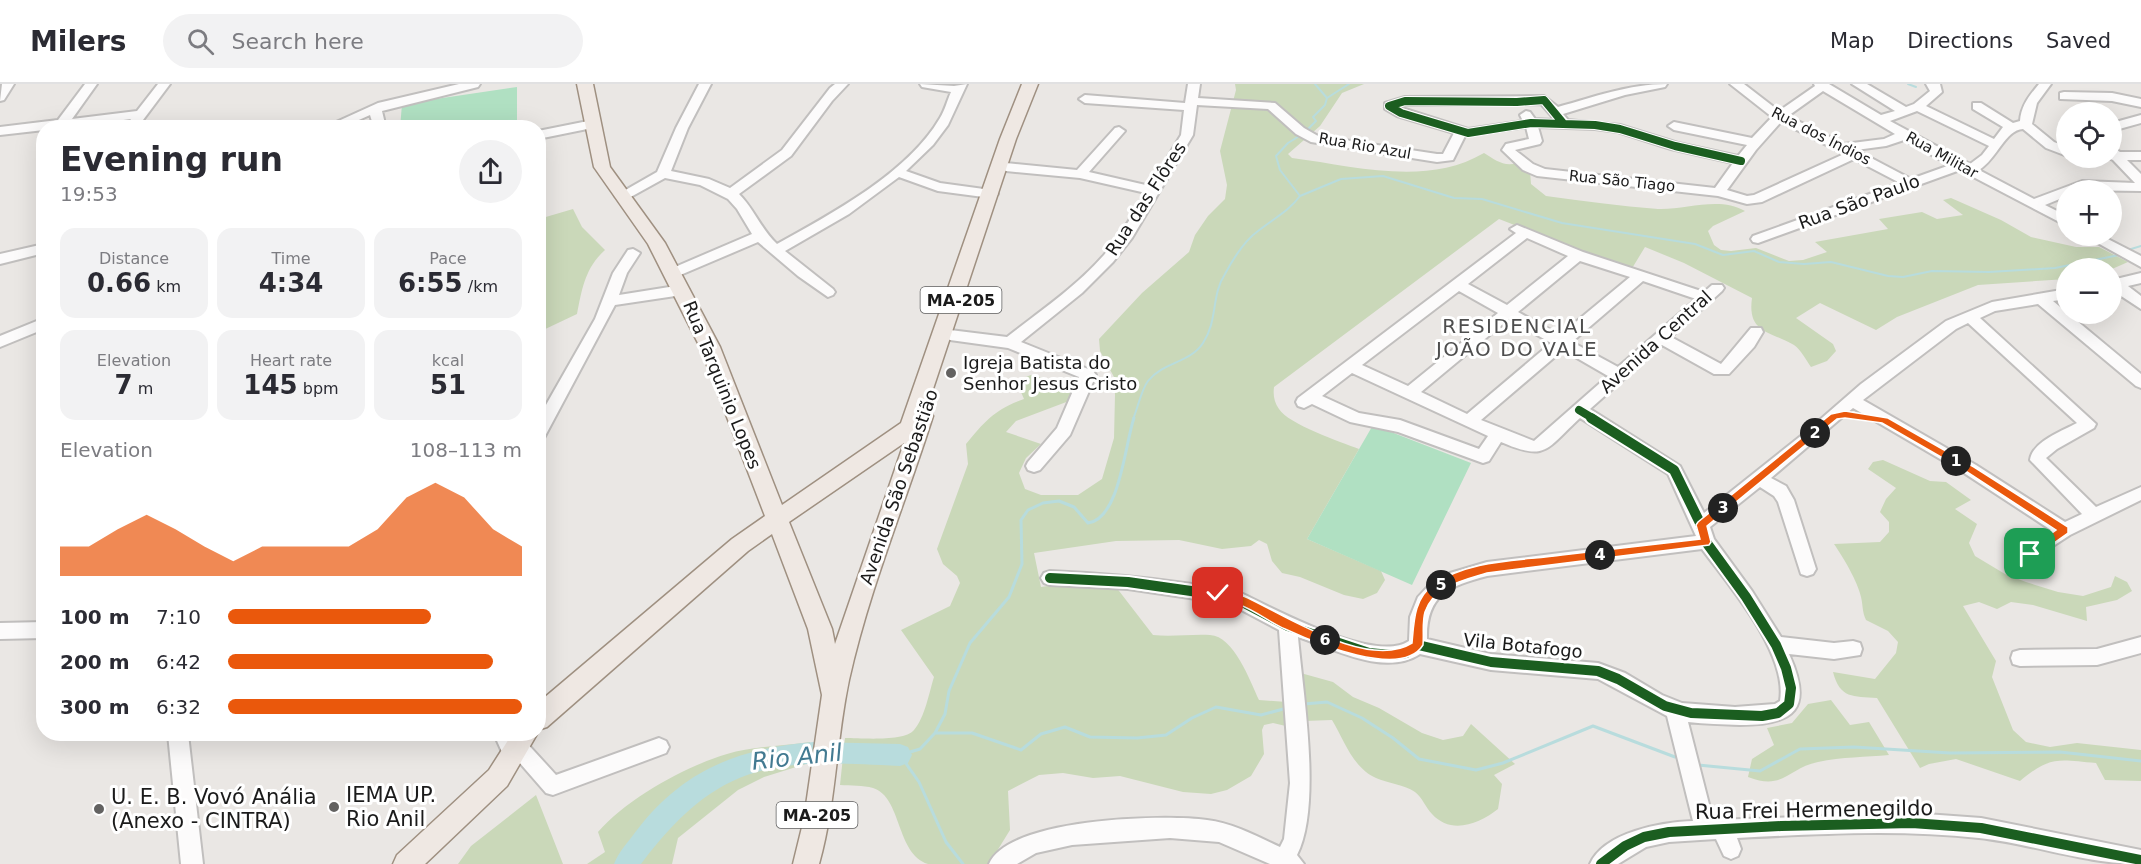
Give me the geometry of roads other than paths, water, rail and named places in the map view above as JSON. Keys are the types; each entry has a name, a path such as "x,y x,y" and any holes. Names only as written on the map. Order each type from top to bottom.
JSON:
{"main road":[{"name":"Rua Tarquinio Lopes","path":"585,84 602,167 639,217 673,273 710,347 820,629 833,700"},
{"name":"Avenida São Sebastião","path":"877,452 905,432 913,422 1008,139 1030,84"},
{"name":"Avenida São Sebastião","path":"806,864 815,832 833,700 849,632 1006,167 1037,84"},
{"path":"548,707 730,553 776,519 877,452 896,451 901,456 905,467"},
{"path":"820,629 831,639 841,638 849,632"},
{"path":"406,864 487,790 507,767 515,742"}],"street":[{"path":"0,97 8,84"},
{"path":"65,120 91,84"},
{"path":"137,120 164,84"},
{"path":"348,120 375,109 474,84"},
{"path":"622,196 663,174 682,128 705,84"},
{"path":"730,194 767,169 793,146 822,104 842,84"},
{"path":"775,250 837,216 896,172 936,132 953,104 959,87 926,84"},
{"name":"Rua das Flôres","path":"1010,343 1065,300 1108,259 1127,235 1187,135 1194,84"},
{"path":"1661,84 1623,92 1559,117 1473,133 1401,113 1389,106 1405,101 1517,102 1544,100 1559,117 1620,129 1675,146 1742,161"},
{"name":"Rua dos Índios","path":"1736,84 1781,117 1910,183"},
{"path":"1858,84 1904,111"},
{"path":"2026,125 2029,102 2045,84"},
{"path":"1719,192 1756,143 1781,117 1807,93 1822,85"},
{"name":"Rua Militar","path":"1822,85 1905,135 2056,216"},
{"path":"1880,120 1918,107 1934,88"},
{"path":"2064,96 2112,97 2141,104"},
{"name":"Rua Rio Azul","path":"1085,99 1271,106 1304,133 1337,144 1443,158 1450,155 1461,131"},
{"path":"1517,102 1531,123"},
{"path":"1977,106 2012,127"},
{"path":"1918,107 1995,144"},
{"path":"375,109 378,120"},
{"path":"94,120 142,114"},
{"path":"2122,124 2141,119"},
{"name":"Rua São Tiago","path":"1531,123 1536,141 1510,147 1508,150 1528,167 1542,172 1719,192 1747,200 1757,199 1850,151"},
{"path":"546,133 593,124"},
{"path":"1965,168 1989,156 1995,144 2012,127 2026,125 2056,147"},
{"path":"1674,126 1756,143"},
{"path":"0,130 36,127"},
{"path":"1080,174 1119,131"},
{"path":"1850,151 1905,135"},
{"path":"2122,155 2141,156"},
{"path":"2122,163 2141,182"},
{"path":"1006,167 1080,174 1155,191"},
{"name":"Rua São Paulo","path":"1758,239 1910,183 1965,168"},
{"path":"896,172 939,187 991,194"},
{"path":"663,174 707,183 730,194 740,204 760,236 828,292"},
{"path":"2034,204 2082,185 2141,187"},
{"path":"1350,366 1498,433 1483,458 1400,426 1356,418 1307,400 1350,366 1458,284 1521,231 1578,255 1640,276"},
{"path":"673,273 760,236"},
{"path":"2111,246 2141,262"},
{"path":"0,259 36,250"},
{"path":"546,419 611,301 620,273 633,253"},
{"path":"1410,394 1578,255"},
{"path":"1469,421 1640,276"},
{"name":"Avenida Central","path":"1498,433 1532,447 1543,444 1711,293 1640,276"},
{"path":"2122,282 2141,278"},
{"path":"1458,284 1619,375"},
{"path":"2122,289 2141,304"},
{"path":"611,301 682,290"},
{"path":"1050,578 1128,582 1218,593 1244,601 1288,626 1351,649 1378,655 1406,653 1418,645 1419,613 1428,596 1455,578 1487,569 1703,533 1759,479 1951,325 1992,307 2056,296"},
{"path":"2041,299 2141,382"},
{"path":"1969,316 2088,424 2051,445 2038,456 2038,460 2094,515"},
{"path":"0,342 36,326"},
{"path":"1660,338 1719,370 1724,370 1756,332"},
{"path":"950,335 1010,343 1088,375 1064,431 1034,465"},
{"path":"1846,409 1884,420 1970,469 2064,530"},
{"path":"1579,410 1674,470 1703,533 1777,645 1791,683 1789,704 1782,710 1766,716 1675,710 1687,766 1713,829 1731,849"},
{"path":"1759,479 1780,491 1786,500 1807,569"},
{"path":"2030,554 2064,530 2141,493"},
{"path":"1000,864 1019,850 1046,840 1116,831 1180,828 1217,832 1289,862 1294,840 1300,783 1288,626"},
{"path":"0,631 36,630"},
{"name":"Vila Botafogo","path":"1418,645 1463,657 1502,663 1581,668 1599,672 1638,689 1675,710"},
{"path":"1777,645 1834,651 1853,649"},
{"path":"2020,658 2103,657 2120,654 2141,645"},
{"path":"179,741 192,864"},
{"path":"515,742 553,786 659,747"},
{"name":"Rua Frei Hermenegildo","path":"1601,864 1624,846 1644,837 1713,829 1912,823 1981,828 2097,857 2141,860"}],"waterway":[{"path":"1315,84 1327,98"},
{"path":"1327,98 1349,84"},
{"path":"1908,84 1916,87"},
{"path":"1306,131 1316,121 1313,117 1325,105 1327,98"},
{"path":"1300,196 1280,170 1276,156 1288,143 1301,135"},
{"path":"1300,196 1341,179 1383,176 1454,198 1482,199 1562,223 1695,244 1723,255 1754,251 1779,262 1804,264 1831,262 1888,276 1903,277 1932,271 1989,272 2055,268 2119,255"},
{"path":"1133,419 1148,381 1161,370 1191,355 1203,343 1211,326 1221,282 1239,251 1253,235 1286,211 1300,196"},
{"path":"2128,250 2141,246"},
{"path":"935,733 945,714 949,691 970,643 1009,597 1022,564 1021,520 1028,510 1043,503 1059,501 1074,507 1088,523 1099,518 1114,495 1120,478 1134,418"},
{"path":"1304,704 1327,702 1362,718 1393,738 1419,759 1476,770 1503,763 1593,726 1675,757"},
{"path":"935,733 972,733 1021,750 1041,734 1065,727 1090,737 1137,738 1166,735 1192,718 1216,707 1261,715 1287,708"},
{"path":"935,733 920,749 900,755 919,782 946,842 963,864"},
{"path":"1698,765 1760,771 1800,749 1854,747 1950,753 2060,752 2141,761"},
{"name":"Rio Anil","path":"626,864 655,827 683,798 713,777 744,764 777,756 814,752 900,755"}],"place":[{"name":"Igreja Batista do Senhor Jesus Cristo","path":"951,373"},
{"name":"IEMA UP. Rio Anil","path":"334,807"},
{"name":"U. E. B. Vovó Anália (Anexo - CINTRA)","path":"99,809"}],"district":[{"name":"RESIDENCIAL JOÃO DO VALE","path":"1517,338"}]}
